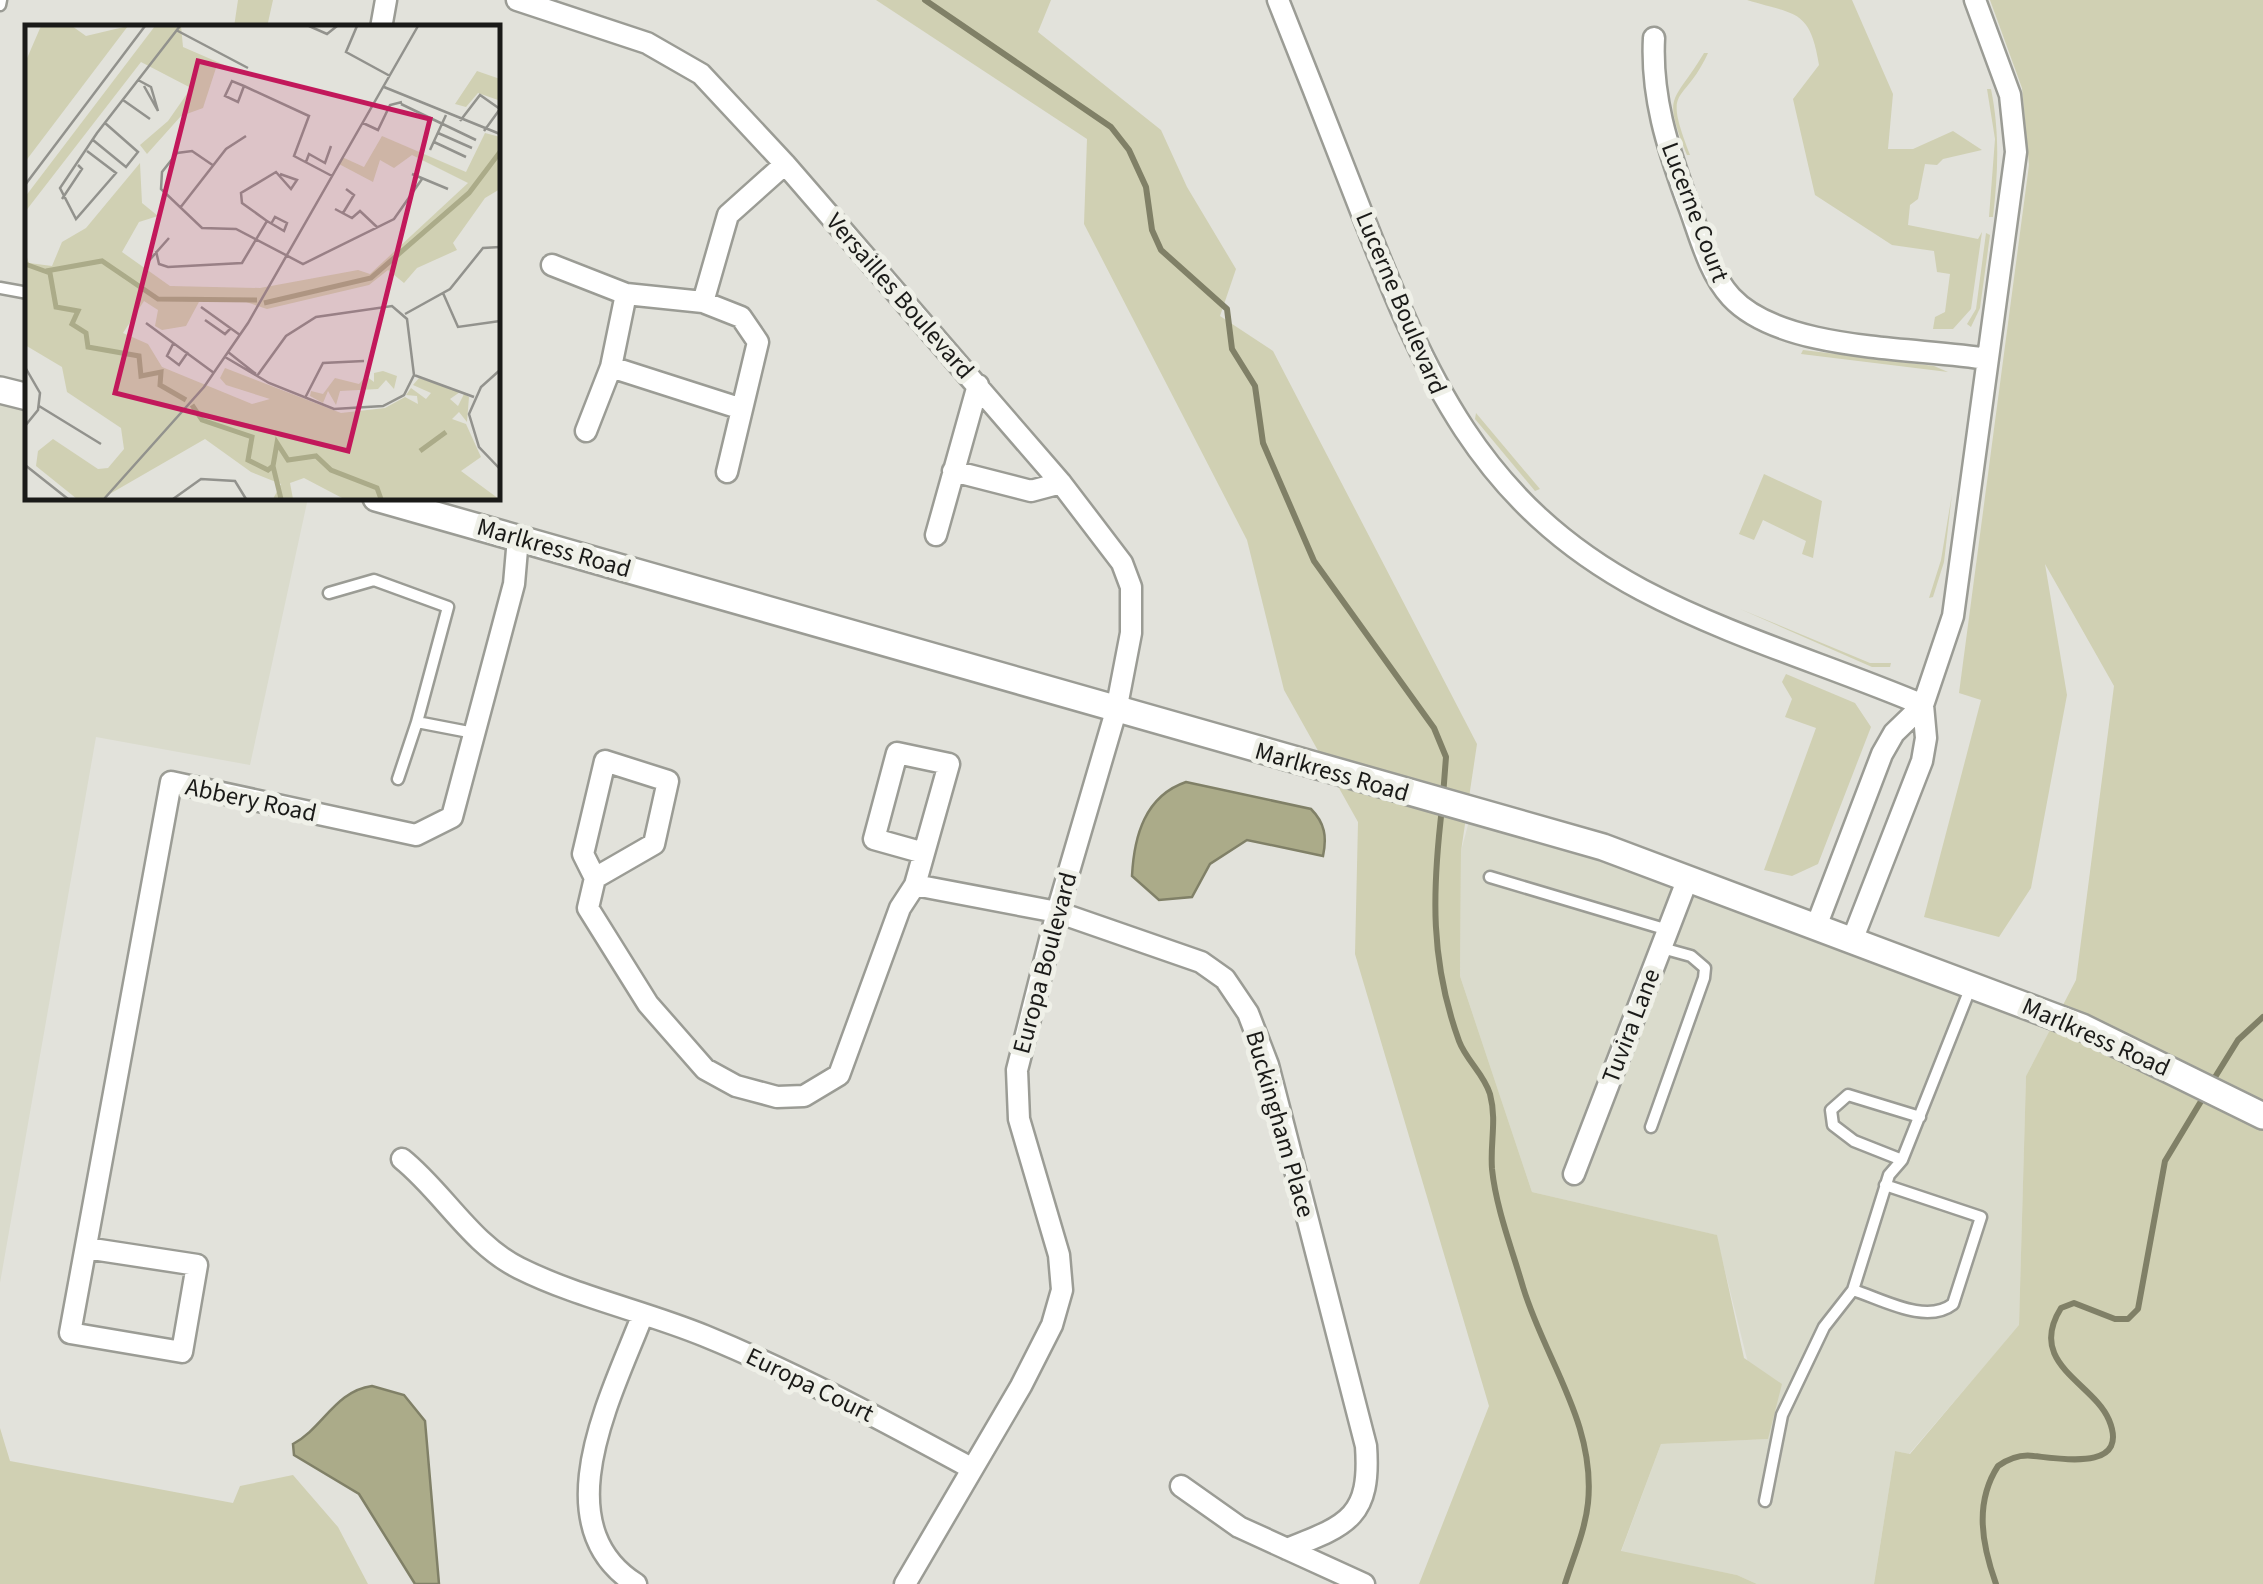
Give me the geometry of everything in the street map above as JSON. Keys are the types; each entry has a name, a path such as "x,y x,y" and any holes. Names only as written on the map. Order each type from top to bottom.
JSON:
{"street":[{"path":"382,25 386,0"},
{"name":"Versailles Boulevard","path":"517,0 674,54 701,74 785,164 1061,483 1122,563 1131,588 1130,633 1116,711"},
{"name":"Lucerne Boulevard","path":"1278,0 1424,365 1453,418 1500,477 1559,534 1642,590 1923,705"},
{"path":"1852,938 1922,761 1926,738 1923,705 1954,616 2014,174 2016,134 2010,95 1975,0"},
{"name":"Lucerne Court","path":"1654,38 1652,72 1666,139 1708,255 1733,299 1758,318 1794,332 1987,359"},
{"path":"703,302 728,216 785,164"},
{"path":"552,264 626,294 703,302 741,317 758,342 727,472"},
{"path":"586,431 611,367 626,294"},
{"path":"611,367 742,409"},
{"path":"936,534 978,385"},
{"path":"0,390 25,397"},
{"path":"953,471 1032,491 1061,483"},
{"name":"Marlkress Road","path":"383,500 1116,711 1485,811 1688,878 1973,984 2082,1027 2263,1116"},
{"name":"Abbery Road","path":"86,1248 197,1265 182,1352 70,1333 171,782 416,835 452,817 514,584 518,538"},
{"path":"1817,924 1882,754 1894,733 1923,705"},
{"name":"Europa Boulevard","path":"971,1468 1021,1386 1052,1325 1062,1290 1060,1255 1019,1119 1018,1070 1057,912 1116,711"},
{"path":"595,878 654,844 668,781 605,761 582,854 595,878 588,908 648,1004 705,1069 736,1086 777,1097 804,1096 824,1088 838,1076 900,908 916,885 949,764 897,753 874,839 924,853"},
{"name":"Tuvira Lane","path":"1574,1174 1688,878"},
{"name":"Buckingham Place","path":"916,885 1057,912 1201,962 1225,979 1248,1013 1268,1065 1366,1446 1368,1482 1360,1508 1337,1530 1287,1549"},
{"name":"Europa Court","path":"402,1159 433,1186 484,1244 517,1268 808,1380 971,1468"},
{"path":"636,1584 620,1574 602,1550 590,1511 588,1480 597,1436 643,1314"},
{"path":"905,1584 971,1468"},
{"path":"1181,1486 1239,1527 1364,1584"}],"lane":[{"path":"0,288 25,292"},
{"path":"329,593 374,580 448,606 398,779"},
{"path":"417,722 474,733"},
{"path":"1490,877 1664,939 1705,968 1651,1127"},
{"path":"1765,1501 1782,1415 1824,1327 1853,1290 1885,1185 1902,1160 1973,984"},
{"path":"1902,1160 1854,1141 1833,1125 1831,1110 1848,1095 1920,1117"},
{"path":"1853,1290 1928,1314 1942,1312 1953,1304 1981,1218 1885,1185"}],"shaded area":[{"path":"238,0 273,0 267,25 234,25"},
{"path":"876,0 1051,0 1038,32 1161,130 1187,187 1236,269 1220,316 1273,351 1477,744 1461,851 1460,976 1532,1192 1717,1235 1744,1358 1782,1384 1768,1439 1661,1444 1621,1551 1737,1575 1757,1584 1419,1584 1489,1406 1355,954 1358,822 1284,690 1247,540 1084,224 1087,139"},
{"path":"1747,0 1852,0 1893,94 1888,149 1913,149 1953,131 1982,150 1943,159 1937,165 1925,164 1918,199 1910,205 1908,225 1978,239 1982,232 1971,309 1953,329 1933,329 1935,317 1945,312 1950,274 1937,272 1934,251 1892,245 1815,195 1793,99 1819,65 1811,33 1805,23 1789,12"},
{"path":"1990,0 2263,0 2263,1584 1874,1584 1895,1451 1910,1454 2019,1325 2026,1076 2076,980 2114,686 2045,564 2067,695 2031,888 1999,937 1924,917 1981,700 1959,693 2029,165 2022,88"},
{"path":"1704,53 1708,53 1677,105 1687,155 1673,109 1678,92"},
{"path":"1987,89 1991,89 1997,137 1993,217 1989,217 1995,139"},
{"path":"1986,233 1990,235 1980,308 1971,327 1967,324 1976,309"},
{"path":"1803,350 1934,366 1948,372 1801,354"},
{"path":"0,394 25,401 25,500 308,500 250,765 96,737 0,1283"},
{"path":"1476,413 1540,489 1535,491 1475,419"},
{"path":"1764,474 1822,501 1813,558 1802,554 1806,541 1763,520 1754,540 1739,534"},
{"path":"1952,494 1944,562 1933,597 1929,598 1941,560"},
{"path":"1740,609 1870,663 1891,663 1890,667 1872,667"},
{"path":"1786,674 1855,703 1871,727 1818,864 1792,876 1764,870 1816,728 1785,717 1792,699 1782,682"},
{"path":"1186,782 1311,809 1324,831 1323,856 1247,840 1210,864 1192,897 1159,900 1132,876 1139,832 1151,807 1172,788"},
{"path":"1472,810 2055,1021 2026,1076 2019,1326 1909,1454 1895,1451 1874,1584 1757,1584 1737,1575 1621,1552 1661,1444 1767,1439 1716,1235 1532,1192 1460,976 1461,851"},
{"path":"372,1386 404,1395 425,1421 439,1584 415,1584 359,1494 294,1455 293,1444 339,1402"},
{"path":"0,1428 10,1461 233,1503 240,1486 293,1475 338,1527 368,1584 0,1584"}],"waterway":[{"path":"925,0 1111,127 1129,150 1146,187 1152,230 1161,250 1227,309 1232,349 1255,386 1263,443 1314,561 1434,728 1446,757 1443,796"},
{"path":"1442,808 1435,898 1443,983 1459,1041 1490,1094 1492,1169 1501,1213 1532,1314 1567,1392 1584,1446 1588,1503 1565,1584"},
{"path":"2212,1082 2238,1040 2263,1017"},
{"path":"1996,1584 1987,1554 1983,1509 1998,1466 2024,1456 2090,1458 2110,1448 2113,1436 2109,1420 2057,1358 2051,1344 2052,1327 2061,1308 2074,1303 2115,1319 2128,1319 2138,1309 2165,1161 2206,1093"}]}
